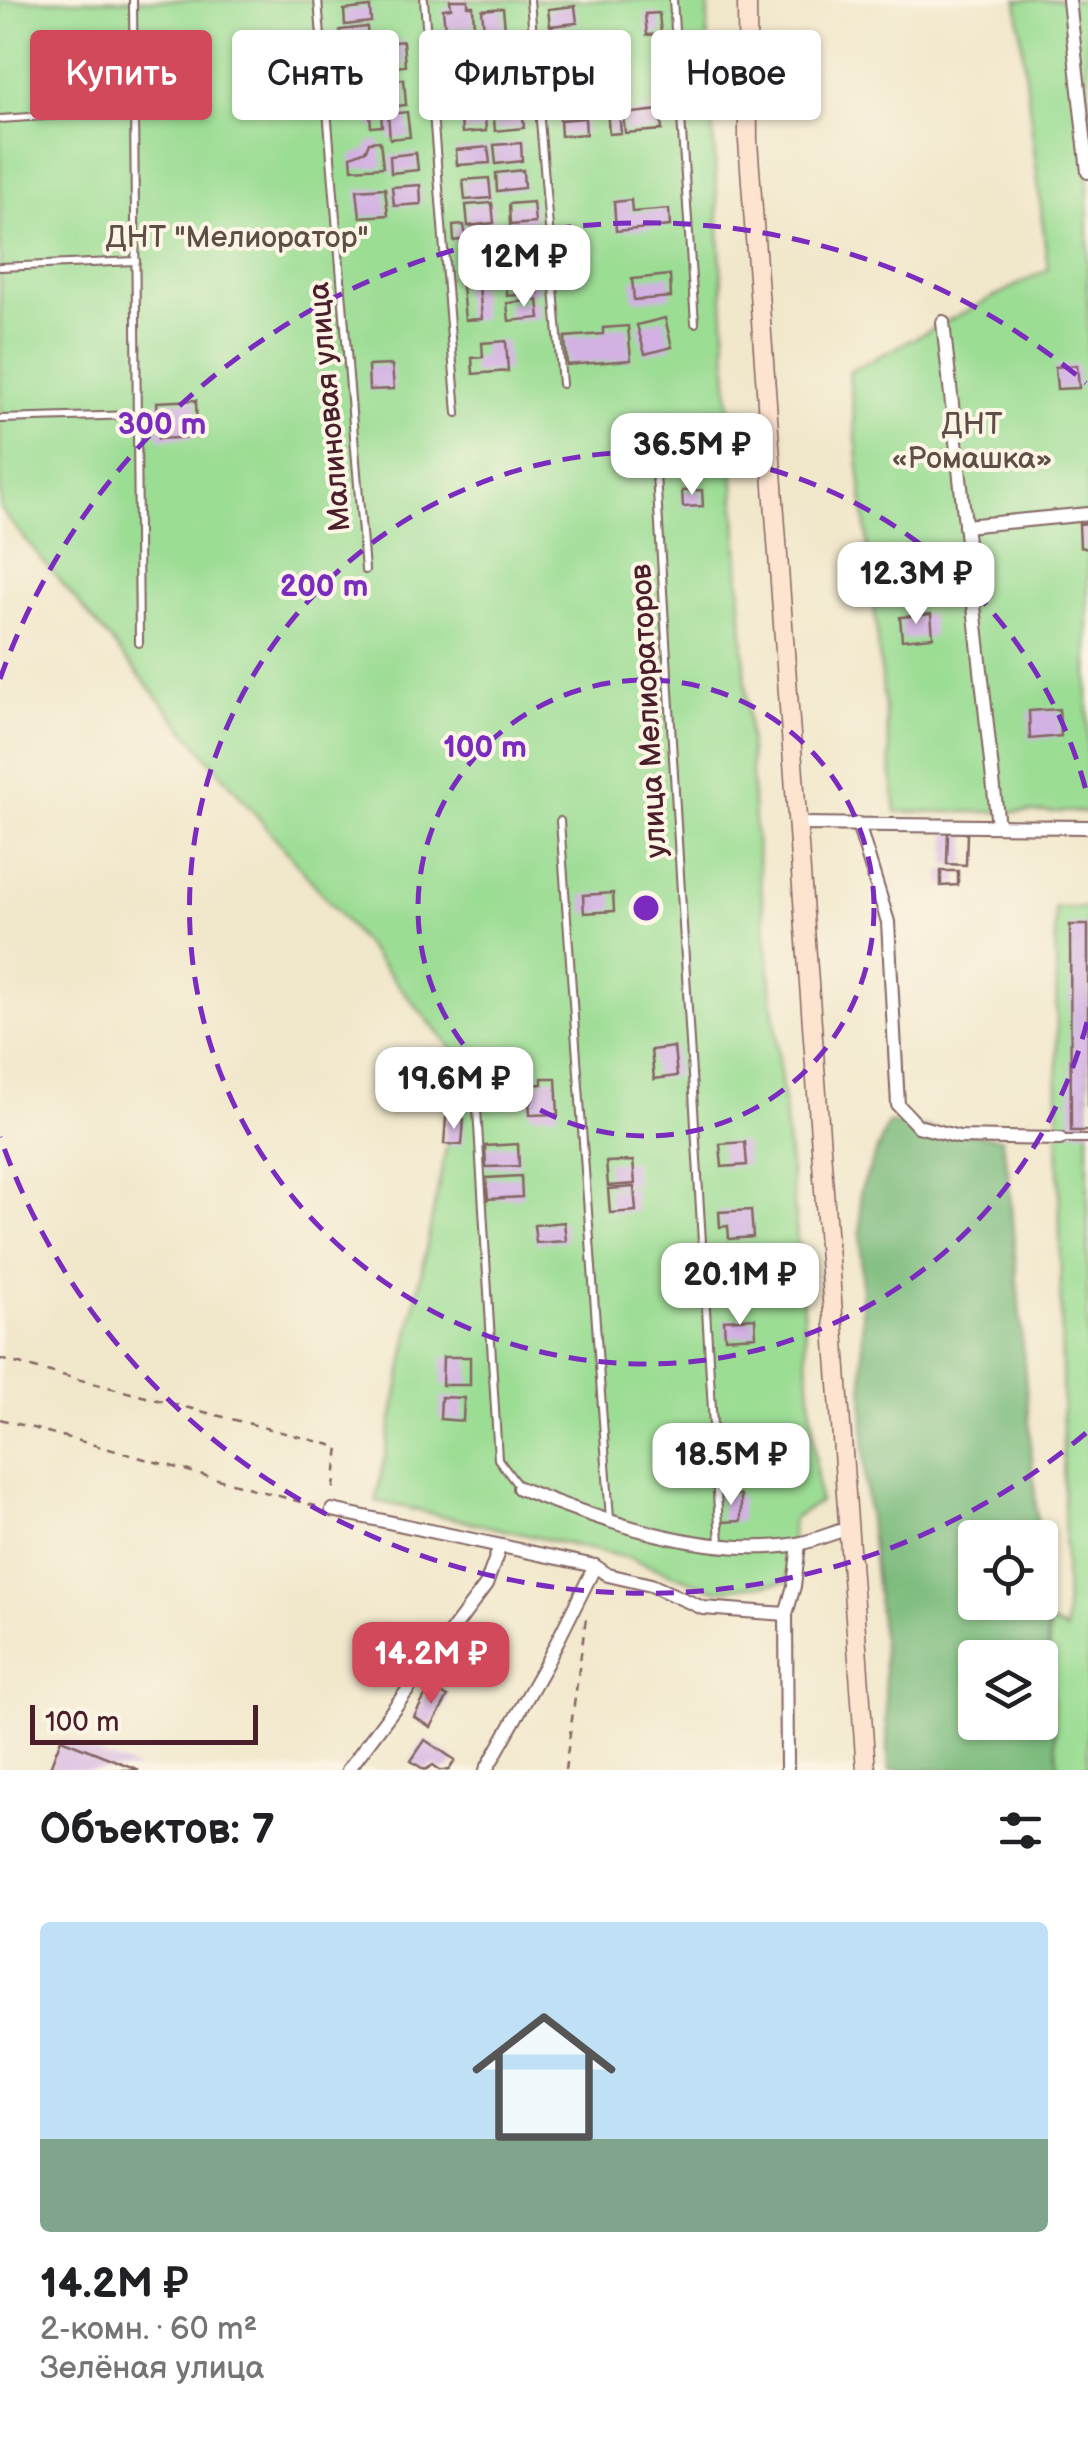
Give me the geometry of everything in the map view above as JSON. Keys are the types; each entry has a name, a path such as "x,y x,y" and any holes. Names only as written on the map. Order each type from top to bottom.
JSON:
{"main road":[{"path":"747,0 748,142 866,1770"}],"street":[{"path":"1069,0 1082,66 1088,172"},
{"path":"944,322 998,826"},
{"path":"966,526 1088,514"},
{"path":"799,824 1088,827"},
{"path":"858,824 888,922 898,1105 918,1126 959,1137 1060,1139"},
{"path":"519,1488 585,1514 742,1548 799,1544 849,1528"},
{"path":"332,1510 594,1566 608,1575 651,1584 703,1608 786,1614"},
{"path":"787,1770 786,1614 799,1544"},
{"path":"348,1770 486,1585 500,1546"},
{"path":"486,1770 575,1610 594,1566"}],"lane":[{"path":"133,0 133,30"},
{"name":"Малиновая улица","path":"318,0 366,570"},
{"path":"424,0 457,413"},
{"path":"530,0 562,384"},
{"path":"673,0 695,323"},
{"path":"0,118 30,116"},
{"path":"134,120 140,642"},
{"path":"0,267 136,260"},
{"path":"0,419 137,415"},
{"name":"улица Мелиораторов","path":"656,474 720,1544"},
{"path":"560,822 610,1520"},
{"path":"476,1092 498,1459 519,1488"},
{"path":"1060,1139 1088,1139"}],"path":[{"path":"0,1359 339,1447 332,1510 0,1419"},
{"path":"565,1770 586,1616 575,1610"}],"green space":[{"name":"ДНТ \"Мелиоратор\"","path":"0,0 709,0 707,30 651,30 651,120 712,120 754,820 795,1215 819,1502 793,1518 787,1582 715,1590 629,1558 376,1501 463,1062 0,509"},
{"name":"ДНТ «Ромашка»","path":"1017,0 1088,0 1088,812 896,812 849,372 1048,269"},
{"path":"1055,908 1088,908 1088,1770 1055,1770 1058,1640 1049,1640 1048,1621 1066,1631"},
{"path":"888,1123 1001,1138 1008,1171 1037,1520 958,1520 958,1620 1046,1620 1047,1640 958,1640 958,1740 1056,1740 1058,1770 889,1770 883,1649 865,1483 860,1192"}],"building":[{"path":"450,0 468,0 468,6 473,6 474,27 445,30 443,9 451,8"},
{"path":"575,6 577,23 550,26 548,9"},
{"path":"370,7 371,22 345,25 344,10"},
{"path":"503,8 505,29 484,30 482,10"},
{"path":"659,13 661,30 651,30 647,35 645,14"},
{"path":"399,41 403,41 405,66 399,67"},
{"path":"404,79 406,105 399,106 399,80"},
{"path":"651,111 651,120 661,120 662,130 625,133 624,120 631,120 631,113"},
{"path":"407,112 410,137 390,139 388,120 399,120 399,113"},
{"path":"370,120 382,120 382,126 371,127"},
{"path":"461,120 485,120 486,131 462,133"},
{"path":"494,120 523,120 524,128 495,131"},
{"path":"560,120 585,120 586,134 561,136"},
{"path":"608,120 620,120 621,133 609,134"},
{"path":"380,141 383,167 352,169 351,156 366,150 369,142"},
{"path":"521,143 522,161 496,164 494,145"},
{"path":"488,147 490,163 457,165 456,150"},
{"path":"416,153 418,170 391,173 390,156"},
{"path":"523,170 524,188 497,191 496,173"},
{"path":"489,178 491,198 465,200 463,180"},
{"path":"420,185 421,204 394,206 392,187"},
{"path":"385,188 388,215 360,217 357,190"},
{"path":"631,200 632,212 669,209 670,226 616,231 614,202"},
{"path":"533,202 535,223 510,225 509,204"},
{"path":"492,203 494,223 468,226 466,205"},
{"path":"464,225 466,239 454,241 453,226"},
{"path":"580,263 581,281 562,282 561,265"},
{"path":"478,274 482,319 465,320 461,275"},
{"path":"670,275 671,297 634,300 632,279"},
{"path":"537,276 538,293 507,296 506,279"},
{"path":"538,300 540,318 509,321 507,303"},
{"path":"665,318 672,347 645,354 637,325"},
{"path":"628,326 631,360 567,365 565,337 603,334 603,328"},
{"path":"506,341 508,371 473,374 472,358 483,357 482,343"},
{"path":"392,365 394,389 369,390 368,366"},
{"path":"1077,365 1079,388 1057,389 1055,367"},
{"path":"196,400 197,437 158,439 157,402"},
{"path":"702,490 703,506 683,507 682,491"},
{"path":"1088,523 1088,549 1080,547 1079,524"},
{"path":"931,614 933,637 902,640 900,617"},
{"path":"1059,709 1061,736 1030,739 1029,711"},
{"path":"948,832 967,833 966,865 947,864"},
{"path":"941,871 958,871 958,885 941,886"},
{"path":"613,893 614,911 584,913 583,895"},
{"path":"1070,925 1088,925 1088,1131 1071,1131"},
{"path":"674,1047 677,1076 654,1079 651,1050"},
{"path":"542,1078 556,1078 558,1114 530,1115 528,1085 542,1084"},
{"path":"446,1118 464,1119 462,1145 444,1144"},
{"path":"745,1142 747,1165 722,1167 720,1144"},
{"path":"518,1144 519,1166 486,1167 485,1146"},
{"path":"633,1161 635,1184 608,1186 606,1162"},
{"path":"521,1176 522,1197 488,1199 486,1178"},
{"path":"634,1187 636,1211 610,1213 608,1189"},
{"path":"751,1210 753,1237 729,1239 728,1226 720,1227 719,1212"},
{"path":"564,1222 566,1241 536,1243 534,1225"},
{"path":"755,1318 756,1336 725,1338 724,1320"},
{"path":"443,1357 470,1357 470,1385 442,1385"},
{"path":"441,1397 464,1398 463,1421 440,1419"},
{"path":"721,1495 741,1495 741,1521 721,1522"},
{"path":"430,1687 448,1697 431,1727 414,1717"},
{"path":"61,1739 139,1770 49,1770"},
{"path":"425,1740 455,1760 449,1770 433,1765 425,1770 411,1761"}]}
